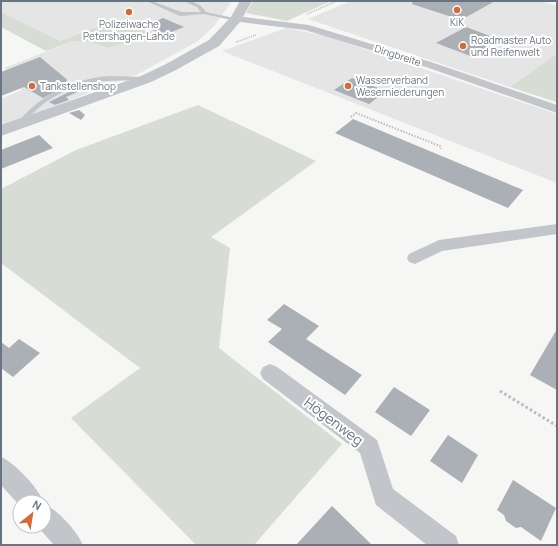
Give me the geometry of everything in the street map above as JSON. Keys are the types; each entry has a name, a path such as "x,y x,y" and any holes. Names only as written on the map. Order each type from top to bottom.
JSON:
{"street":[{"name":"Dingbreite","path":"242,7 284,24 306,27 349,39 557,109"},
{"path":"1,131 146,79 214,43 242,7"},
{"path":"415,258 438,246 557,230"},
{"name":"Högenweg","path":"270,373 368,447 384,497 447,545"},
{"path":"1,468 25,494"},
{"path":"52,525 71,545"}],"lane":[{"path":"148,1 180,14 204,13 242,7"},
{"path":"185,1 199,6 204,13"}],"path":[{"path":"234,43 284,24 337,1"},
{"path":"351,117 356,113 440,146 441,149"},
{"path":"500,391 557,426"}],"shaded area":[{"path":"1,1 232,1 214,26 198,41 138,74 2,126 1,99 22,90 11,83 20,77 4,68 73,41 93,43 109,48 152,33 115,20 60,41 1,12"},
{"path":"253,1 331,1 287,21 246,13"},
{"path":"351,1 541,1 557,6 557,54 510,87 308,19"},
{"path":"1,12 60,41 115,20 153,33 109,48 93,43 73,41 46,51 1,27"},
{"path":"286,28 326,36 557,114 557,183 222,51"},
{"path":"557,54 556,102 510,87"},
{"path":"198,105 316,161 211,237 230,248 219,348 342,444 254,545 196,545 71,418 140,368 1,263 1,189 76,150"}],"building":[{"name":"KiK","path":"413,1 495,1 461,20 412,4"},
{"path":"163,18 184,27 164,35 144,26"},
{"path":"466,27 490,36 479,42 491,47 473,57 436,43"},
{"path":"40,57 71,83 43,98 24,87 1,96 1,72"},
{"path":"352,78 386,91 369,104 334,90"},
{"path":"77,88 80,91 66,97 69,100 55,105 49,102"},
{"path":"79,110 85,115 81,120 69,113"},
{"path":"353,119 523,190 508,208 335,133"},
{"path":"39,135 53,148 1,169 1,150"},
{"path":"284,304 319,326 306,339 362,375 345,395 268,342 282,329 267,320"},
{"path":"557,329 557,390 530,375"},
{"path":"19,339 40,353 13,377 1,368 1,342 9,348"},
{"path":"394,387 430,410 411,436 375,412"},
{"path":"448,435 478,455 462,483 430,461"},
{"path":"513,480 556,508 541,541 521,527 516,528 506,521 504,515 497,510"},
{"path":"332,506 372,545 296,545"}],"place":[{"name":"KiK","path":"457,10"},
{"name":"Polizeiwache Petershagen-Lahde","path":"129,12"},
{"name":"Roadmaster Auto und Reifenwelt","path":"463,46"},
{"name":"Tankstellenshop","path":"32,86"},
{"name":"Wasserverband Weserniederungen","path":"348,86"}]}
